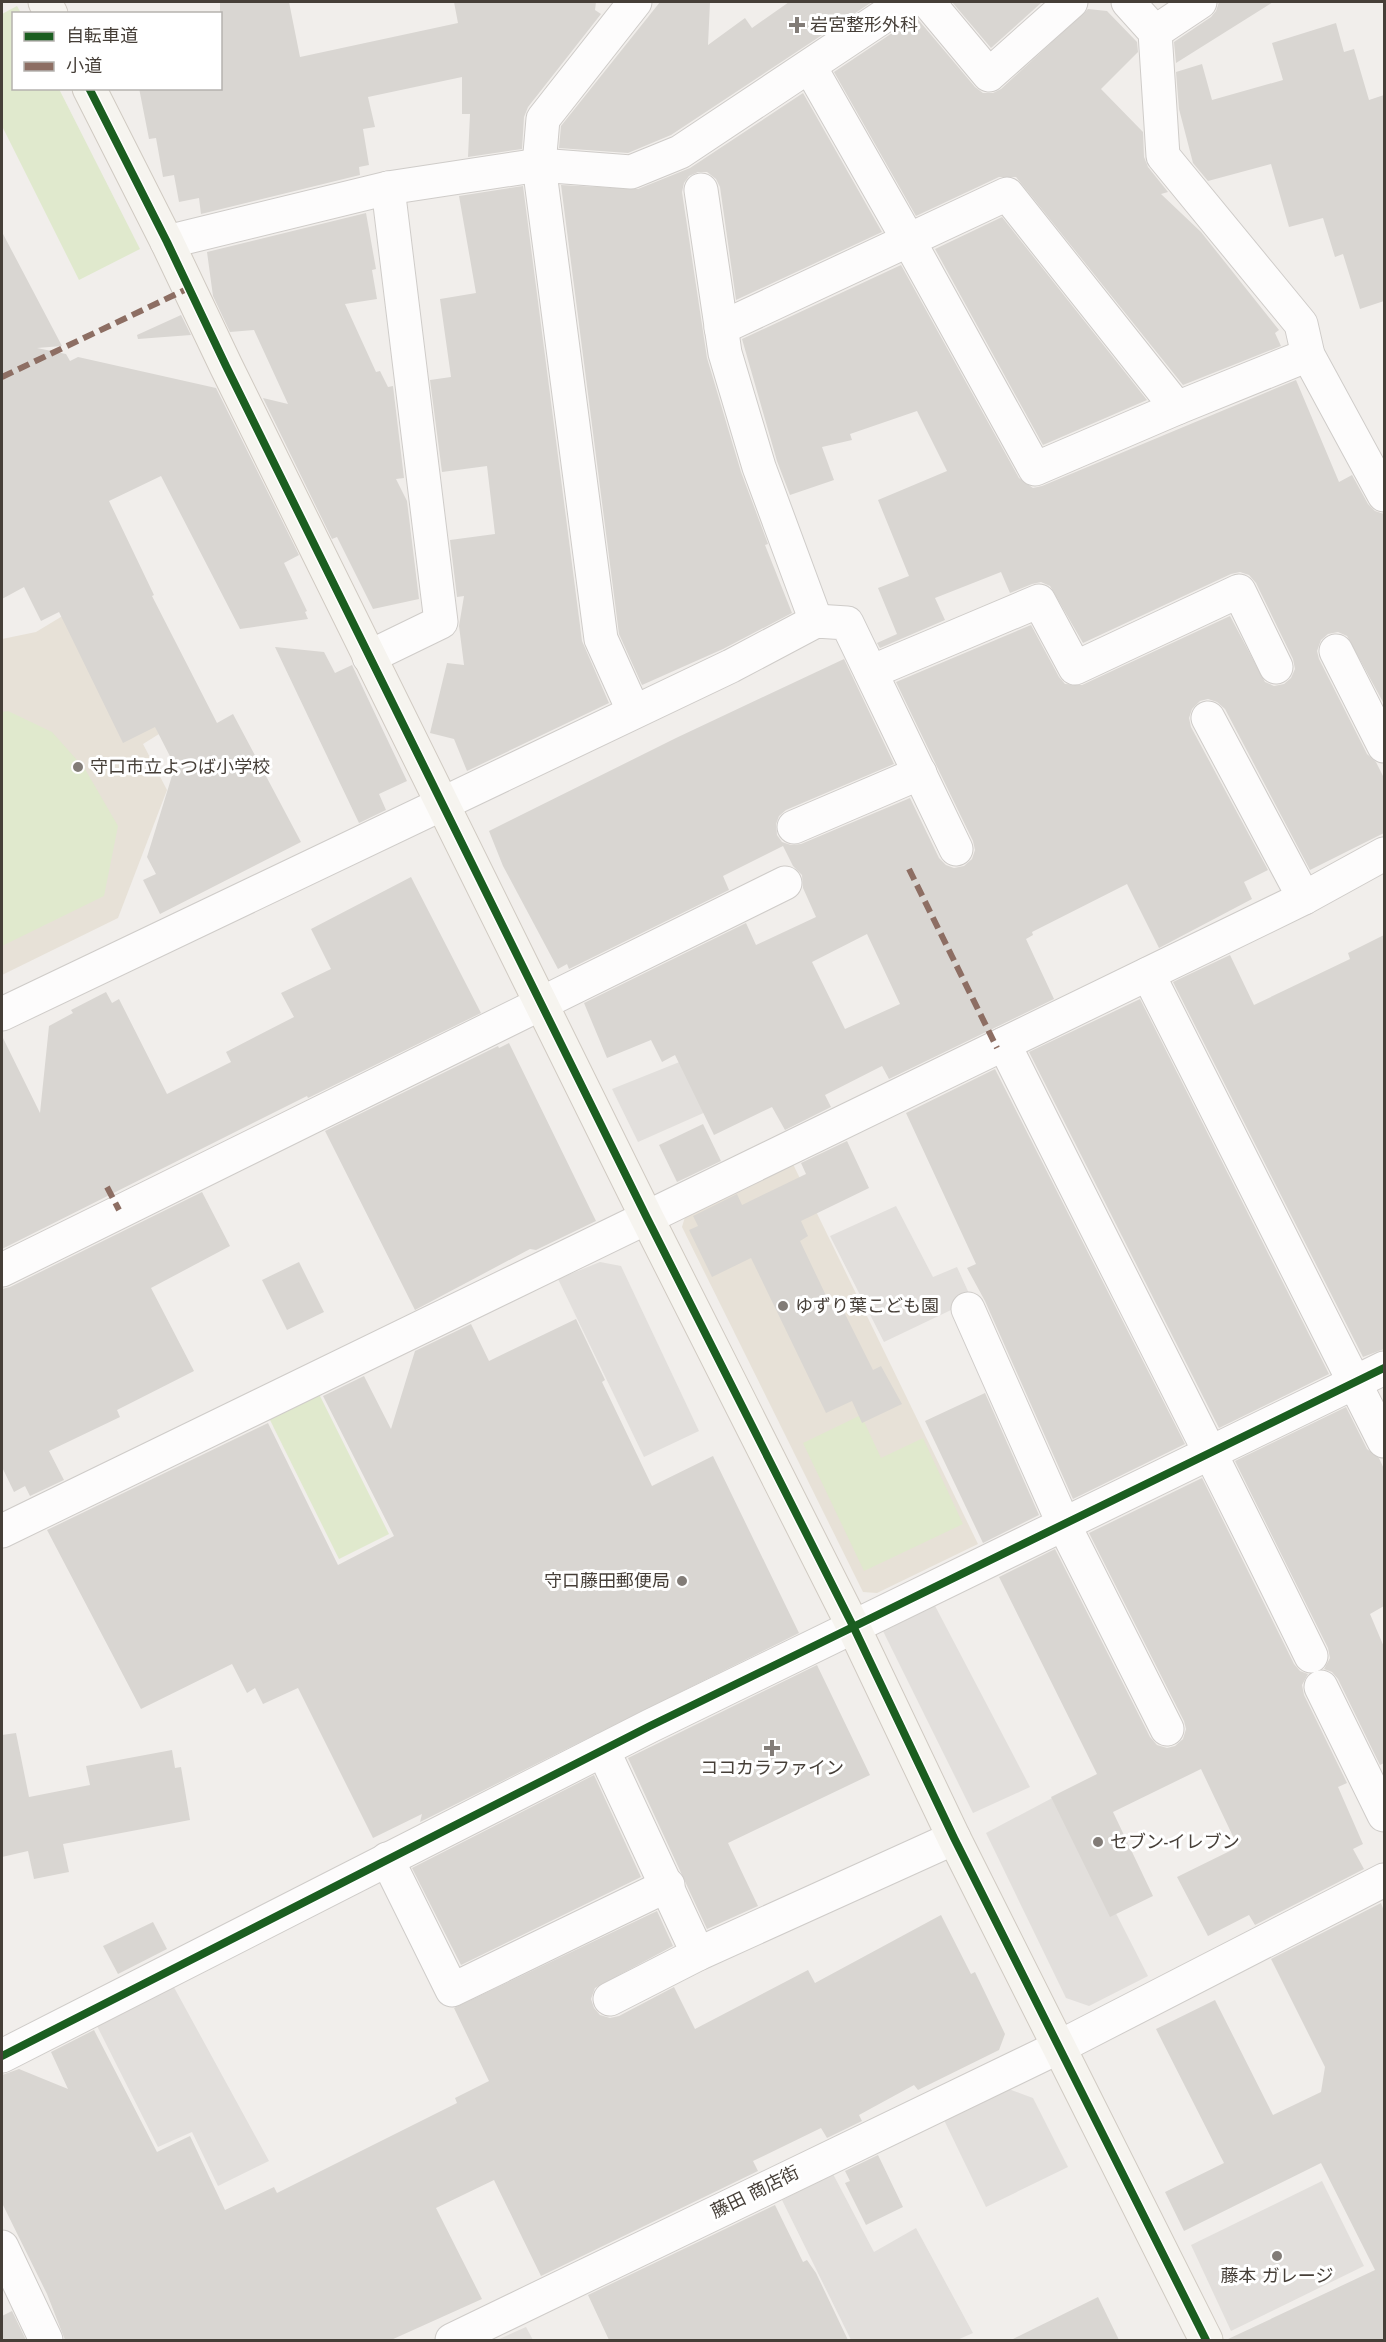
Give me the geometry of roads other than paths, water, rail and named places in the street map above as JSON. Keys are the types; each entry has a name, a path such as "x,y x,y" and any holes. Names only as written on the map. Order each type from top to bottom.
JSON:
{"street":[{"path":"633,710 601,639 539,165 543,118 635,2"},
{"path":"167,242 388,189 539,165 631,172 681,152 905,2"},
{"path":"928,2 989,75 1071,2"},
{"path":"1128,2 1155,32 1162,156 1301,324 1308,355 1383,485"},
{"path":"1155,32 1200,2"},
{"path":"810,67 1035,470 1177,408 1308,355"},
{"path":"90,90 647,1218 853,1626 954,1838 1206,2340"},
{"path":"369,657 441,622 388,189"},
{"path":"701,190 725,353 759,467 816,621"},
{"path":"721,328 1007,194 1177,408"},
{"path":"871,672 1039,601 1075,668 1239,591 1276,667"},
{"path":"2,1014 442,805 633,710 731,666 816,621 847,623 956,849"},
{"path":"1336,651 1384,746"},
{"path":"1208,718 1304,898"},
{"path":"794,827 920,773"},
{"path":"2,1531 1149,974 1304,898 1384,854"},
{"path":"2,1270 784,883"},
{"path":"1149,974 1384,1441"},
{"path":"1004,1044 1103,1244 1212,1454 1311,1656"},
{"path":"968,1309 1064,1525 1167,1729"},
{"path":"2,2056 603,1750 1384,1368"},
{"path":"1321,1687 1384,1815"},
{"path":"603,1750 668,1885 698,1954"},
{"path":"610,1999 698,1954 954,1838"},
{"path":"387,1859 452,1989 668,1885"},
{"name":"藤田 商店街","path":"452,2340 1060,2046 1384,1880"},
{"path":"2,2247 46,2340"}],"place":[{"name":"岩宮整形外科","path":"797,25"},
{"name":"守口市立よつば小学校","path":"78,767"},
{"name":"ゆずり葉こども園","path":"783,1306"},
{"name":"守口藤田郵便局","path":"682,1581"},
{"name":"ココカラファイン","path":"772,1748"},
{"name":"セブン-イレブン","path":"1098,1842"},
{"name":"藤本 ガレージ","path":"1277,2256"}]}
